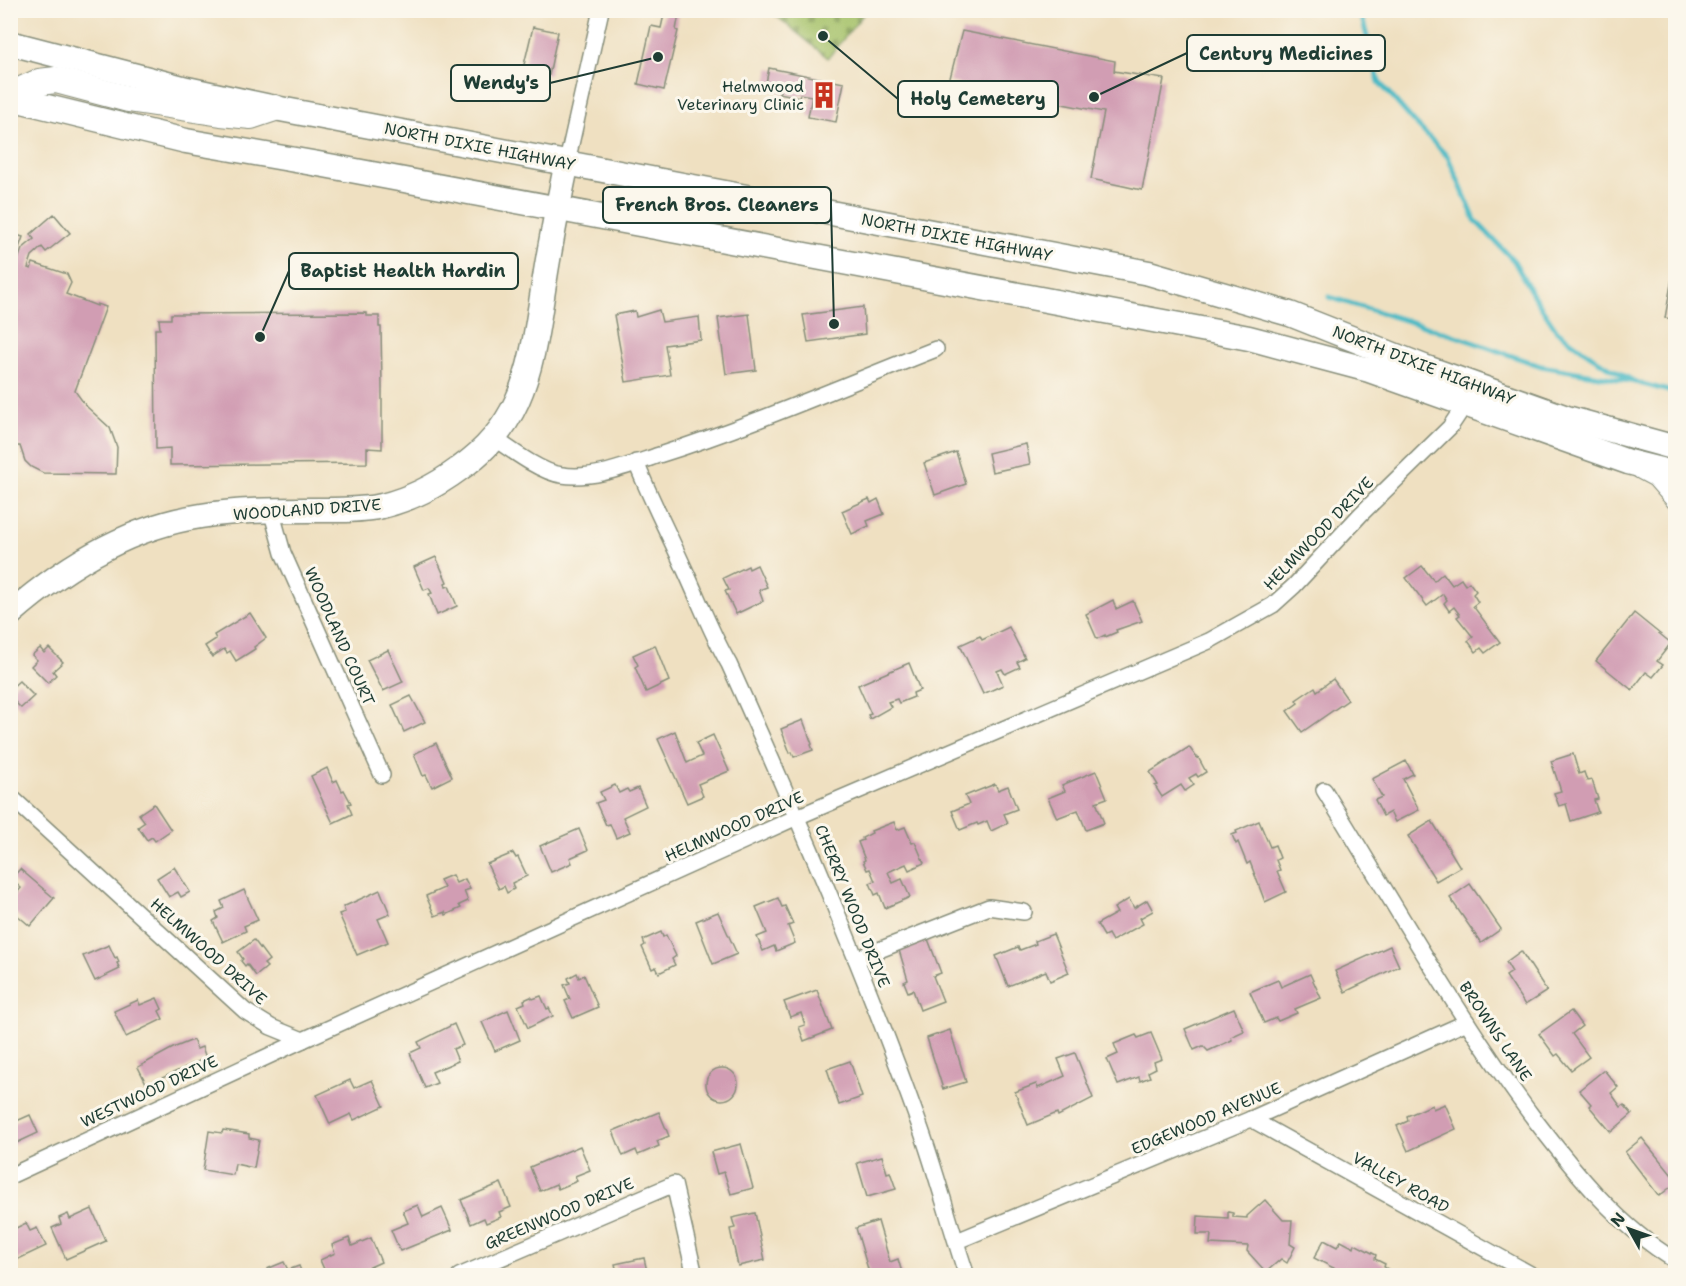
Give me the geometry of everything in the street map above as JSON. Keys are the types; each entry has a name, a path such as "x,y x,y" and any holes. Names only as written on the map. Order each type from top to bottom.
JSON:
{"highway":[{"path":"10,96 39,82 56,80 128,99 221,113 251,116 275,108"}],"main road":[{"name":"NORTH DIXIE HIGHWAY","path":"10,43 187,89 275,108 1149,273 1290,314 1435,371 1567,418 1676,448"},
{"name":"NORTH DIXIE HIGHWAY","path":"10,96 186,141 1248,338 1369,370 1628,462 1676,474"},
{"name":"WOODLAND DRIVE","path":"10,614 41,587 103,548 136,533 200,516 271,510 380,506 402,500 437,484 479,455 494,438 518,400 532,355 567,162"}],"street":[{"path":"567,162 601,10"},
{"path":"494,438 526,460 559,475 582,477 715,437 936,349"},
{"name":"HELMWOOD DRIVE","path":"10,796 244,1011 271,1027 303,1040 798,817 1209,642 1273,605 1294,586 1326,549 1449,427 1466,404"},
{"name":"CHERRY WOOD DRIVE","path":"636,462 649,495 798,817 856,958 920,1126 967,1275"},
{"path":"1628,462 1656,477 1676,500"},
{"name":"WOODLAND COURT","path":"271,510 283,553 382,775"},
{"name":"BROWNS LANE","path":"1324,790 1467,1022 1557,1149 1597,1195 1638,1235 1676,1261"},
{"path":"856,958 988,907 1023,912"},
{"name":"EDGEWOOD AVENUE","path":"957,1241 1251,1119 1467,1022"},
{"name":"WESTWOOD DRIVE","path":"10,1176 303,1040"},
{"name":"VALLEY ROAD","path":"1251,1119 1534,1275"},
{"name":"GREENWOOD DRIVE","path":"459,1275 674,1184 695,1275"}],"green space":[{"path":"777,11 866,11 828,58 774,14"}],"building":[{"path":"665,10 675,10 674,13 679,14 676,30 678,31 664,90 638,84 651,26 661,28"},
{"path":"533,27 558,32 549,75 523,69"},
{"path":"962,31 1115,61 1114,71 1164,79 1142,190 1091,179 1104,112 949,82"},
{"name":"Helmwood Veterinary Clinic","path":"769,68 844,83 836,122 808,117 812,96 800,94 799,97 765,88"},
{"path":"54,214 70,233 46,252 42,247 32,256 28,268 31,269 33,263 67,274 71,283 66,294 97,306 97,304 106,307 75,391 86,406 110,428 117,447 116,474 43,473 25,461 20,446 10,446 10,233 23,237 13,264 16,265 22,249 34,239 31,234"},
{"path":"1674,267 1676,267 1676,319 1665,318"},
{"path":"863,307 865,334 808,342 803,315"},
{"path":"659,310 662,322 699,317 701,340 665,345 670,375 626,382 614,315 635,311 636,317"},
{"path":"366,313 366,316 379,316 382,387 382,449 367,448 367,463 170,465 170,448 156,449 155,329 160,329 159,319 171,319 171,314"},
{"path":"749,314 756,370 726,374 718,318"},
{"path":"1026,444 1030,464 992,472 988,453"},
{"path":"956,452 966,484 935,495 924,463"},
{"path":"869,499 871,503 878,499 884,514 867,521 869,526 852,534 842,511"},
{"path":"436,557 447,582 446,587 449,586 457,606 437,615 429,594 432,593 429,588 424,590 414,567"},
{"path":"757,565 767,587 759,590 763,601 736,614 725,591 729,590 723,578 748,566 749,569"},
{"path":"1422,566 1434,581 1443,573 1452,585 1461,579 1465,585 1469,582 1476,591 1473,594 1478,602 1473,606 1500,642 1485,653 1481,648 1476,652 1468,641 1473,637 1457,617 1460,615 1454,607 1449,611 1444,603 1447,600 1443,594 1427,606 1406,578"},
{"path":"1113,600 1116,609 1133,601 1142,621 1097,639 1086,614"},
{"path":"250,613 266,638 254,647 255,649 236,661 230,651 227,653 224,649 212,657 205,646 216,639 214,635"},
{"path":"1634,613 1671,643 1657,661 1663,665 1653,677 1646,672 1632,690 1596,661"},
{"path":"1009,627 1025,658 1017,662 1020,667 1005,674 1002,669 997,671 1003,685 983,694 960,645 980,636 982,640"},
{"path":"655,645 669,681 646,692 635,667 638,665 633,655"},
{"path":"40,648 44,653 49,648 63,662 53,671 56,675 48,683 31,666 37,660 32,655"},
{"path":"388,650 403,682 383,691 367,660"},
{"path":"909,663 920,690 913,693 914,697 899,703 897,699 888,702 891,707 870,719 868,715 871,714 858,685"},
{"path":"1333,679 1348,700 1302,732 1287,711 1298,703 1296,700 1315,687 1317,691"},
{"path":"19,681 34,696 21,708 14,701 10,704 10,689"},
{"path":"411,696 425,722 404,732 392,705"},
{"path":"803,720 813,750 794,757 792,752 790,753 781,729"},
{"path":"675,731 687,763 702,756 696,743 713,735 729,771 698,784 703,796 687,803 658,739"},
{"path":"436,743 452,777 432,787 426,775 423,776 414,754"},
{"path":"1189,747 1198,757 1206,772 1198,777 1196,774 1189,778 1194,785 1185,791 1181,785 1162,797 1150,772"},
{"path":"1573,754 1579,774 1584,772 1587,781 1592,780 1598,799 1594,800 1598,812 1571,821 1566,804 1559,806 1554,793 1561,791 1551,761"},
{"path":"1406,761 1413,774 1403,779 1419,810 1395,822 1390,812 1383,816 1375,800 1382,797 1372,779"},
{"path":"327,768 333,782 337,780 351,803 348,804 352,814 333,823 311,776"},
{"path":"1096,771 1107,798 1096,802 1104,823 1086,830 1078,810 1057,818 1048,798 1065,791 1062,785"},
{"path":"995,784 998,790 1008,786 1017,809 1004,814 1008,823 991,831 987,821 960,830 952,811 969,804 965,796"},
{"path":"615,785 619,793 627,789 629,792 638,788 646,806 623,817 630,832 616,838 610,824 606,825 596,803 604,800 600,792"},
{"path":"154,804 171,830 155,841 152,837 147,840 138,827 145,822 139,814"},
{"path":"1259,821 1270,847 1275,845 1280,858 1276,860 1280,870 1277,871 1286,892 1265,902 1250,862 1247,864 1238,842 1236,844 1232,835"},
{"path":"1432,821 1460,867 1436,881 1408,836"},
{"path":"894,822 897,830 905,827 912,843 915,842 924,863 909,870 906,864 888,872 893,883 902,879 910,897 885,908 879,893 875,895 870,883 875,881 870,869 867,870 863,861 865,860 858,842 872,833 871,831"},
{"path":"579,829 588,850 570,858 572,863 551,872 540,846"},
{"path":"513,853 516,858 518,857 527,876 512,883 514,889 507,893 504,886 499,889 487,864"},
{"path":"174,867 190,892 181,897 178,892 169,897 157,878"},
{"path":"20,869 54,898 30,926 10,909 10,901 21,888 11,879"},
{"path":"452,875 456,883 465,879 470,889 464,891 468,901 459,905 461,908 446,915 445,912 435,916 426,896 444,888 440,880"},
{"path":"1470,884 1501,929 1481,943 1450,898"},
{"path":"244,890 258,920 244,926 246,931 223,942 213,921 218,918 216,912 224,908 221,901"},
{"path":"380,890 390,914 378,919 388,942 357,955 339,914 345,912 343,907"},
{"path":"778,898 782,907 785,906 793,924 788,926 795,943 776,951 774,946 763,951 757,937 767,933 756,907"},
{"path":"1129,899 1134,908 1147,900 1153,911 1140,918 1143,924 1112,941 1108,934 1104,936 1097,924 1117,913 1114,908"},
{"path":"718,912 737,954 713,964 696,921"},
{"path":"661,932 663,937 666,935 676,956 672,959 675,965 659,973 656,967 652,969 642,947 645,945 643,940"},
{"path":"1053,934 1069,973 1050,981 1046,971 1008,986 996,956 1018,947 1020,950 1036,944 1035,941"},
{"path":"928,939 941,973 933,976 943,1001 920,1010 913,990 908,992 904,982 908,980 899,950"},
{"path":"254,940 269,960 264,964 267,967 256,976 247,964 245,966 241,961 243,959 238,952"},
{"path":"109,945 115,958 117,957 120,969 95,981 83,956"},
{"path":"1390,946 1399,966 1345,992 1335,971"},
{"path":"1521,951 1547,991 1525,1005 1506,976 1512,972 1506,962"},
{"path":"577,973 579,978 584,975 598,1007 573,1018 565,1001 570,999 564,985 570,983 568,978"},
{"path":"1310,974 1321,998 1295,1009 1297,1013 1278,1021 1276,1018 1264,1023 1250,992 1278,980 1281,987"},
{"path":"817,990 832,1030 804,1041 799,1027 805,1025 801,1013 790,1017 784,1002"},
{"path":"541,996 553,1016 528,1028 518,1006 525,1003 524,1000"},
{"path":"157,998 163,1019 126,1037 114,1011 138,1000 140,1005"},
{"path":"1234,1008 1244,1031 1231,1037 1232,1040 1208,1051 1203,1046 1194,1050 1185,1029"},
{"path":"508,1010 520,1040 495,1051 482,1022"},
{"path":"1571,1011 1582,1026 1572,1034 1589,1057 1571,1070 1558,1054 1555,1056 1539,1034"},
{"path":"454,1024 463,1045 453,1049 458,1061 432,1072 437,1083 425,1088 410,1053 421,1048 418,1042"},
{"path":"950,1030 966,1082 943,1089 927,1038"},
{"path":"1151,1033 1162,1059 1154,1062 1156,1068 1148,1072 1150,1077 1140,1081 1139,1077 1118,1085 1107,1059 1118,1054 1114,1044 1136,1035 1138,1038"},
{"path":"193,1040 197,1049 202,1047 206,1058 147,1085 138,1067"},
{"path":"1075,1053 1093,1098 1058,1116 1057,1113 1028,1125 1015,1092 1036,1084 1038,1088 1065,1076 1058,1059"},
{"path":"850,1061 862,1097 839,1105 827,1069"},
{"path":"722,1068 734,1072 738,1084 734,1096 722,1100 710,1096 706,1084 710,1072"},
{"path":"1604,1070 1618,1087 1611,1093 1621,1107 1624,1105 1632,1114 1611,1132 1579,1090"},
{"path":"350,1080 354,1088 372,1080 384,1106 354,1120 351,1114 330,1124 317,1095"},
{"path":"1445,1104 1456,1129 1408,1151 1397,1126 1408,1121 1407,1116 1432,1105 1433,1109"},
{"path":"659,1112 669,1136 657,1141 659,1146 638,1155 636,1150 623,1156 613,1131"},
{"path":"30,1115 38,1133 10,1146 10,1124"},
{"path":"223,1130 249,1134 249,1138 259,1140 254,1168 235,1164 233,1175 203,1170 209,1131 222,1133"},
{"path":"1642,1138 1676,1180 1676,1183 1659,1196 1625,1152"},
{"path":"741,1144 753,1188 731,1194 724,1172 717,1174 711,1152"},
{"path":"580,1146 590,1170 575,1176 577,1181 558,1189 556,1184 540,1191 530,1167"},
{"path":"882,1156 887,1173 890,1172 896,1189 867,1197 857,1163"},
{"path":"501,1183 511,1207 499,1212 501,1217 486,1223 484,1218 471,1224 461,1200"},
{"path":"1265,1200 1283,1220 1292,1220 1290,1244 1295,1247 1287,1263 1281,1259 1266,1272 1247,1251 1248,1246 1210,1244 1211,1234 1197,1234 1198,1216 1228,1218 1228,1212 1233,1213 1233,1217 1247,1218"},
{"path":"418,1205 423,1217 442,1208 452,1230 400,1251 391,1230 408,1223 403,1211"},
{"path":"92,1209 106,1241 66,1259 52,1228 61,1224 59,1218 68,1214 70,1219"},
{"path":"755,1213 765,1260 738,1266 730,1229 735,1228 732,1218"},
{"path":"878,1221 890,1262 898,1259 903,1276 870,1276 856,1228"},
{"path":"26,1223 30,1231 37,1228 46,1246 10,1263 10,1231"},
{"path":"349,1238 352,1246 371,1238 381,1262 350,1276 327,1276 320,1260 335,1253 332,1245"},
{"path":"1324,1240 1337,1247 1341,1241 1354,1248 1355,1244 1376,1255 1375,1259 1385,1264 1384,1267 1400,1276 1349,1276 1314,1258"},
{"path":"644,1258 648,1276 618,1276 615,1264"},
{"path":"284,1262 288,1270 299,1266 303,1276 270,1276 267,1269"}],"waterway":[{"path":"1360,10 1379,82 1448,157 1475,220 1514,261 1557,331 1600,362 1635,382"},
{"path":"1329,297 1447,333 1541,366 1635,382 1676,393"}],"place":[{"name":"Holy Cemetery","path":"823,36"},
{"name":"Wendy's","path":"658,57"},
{"name":"Helmwood Veterinary Clinic","path":"824,95"},
{"name":"Century Medicines","path":"1094,97"},
{"name":"French Bros. Cleaners","path":"834,324"},
{"name":"Baptist Health Hardin","path":"260,337"}]}
